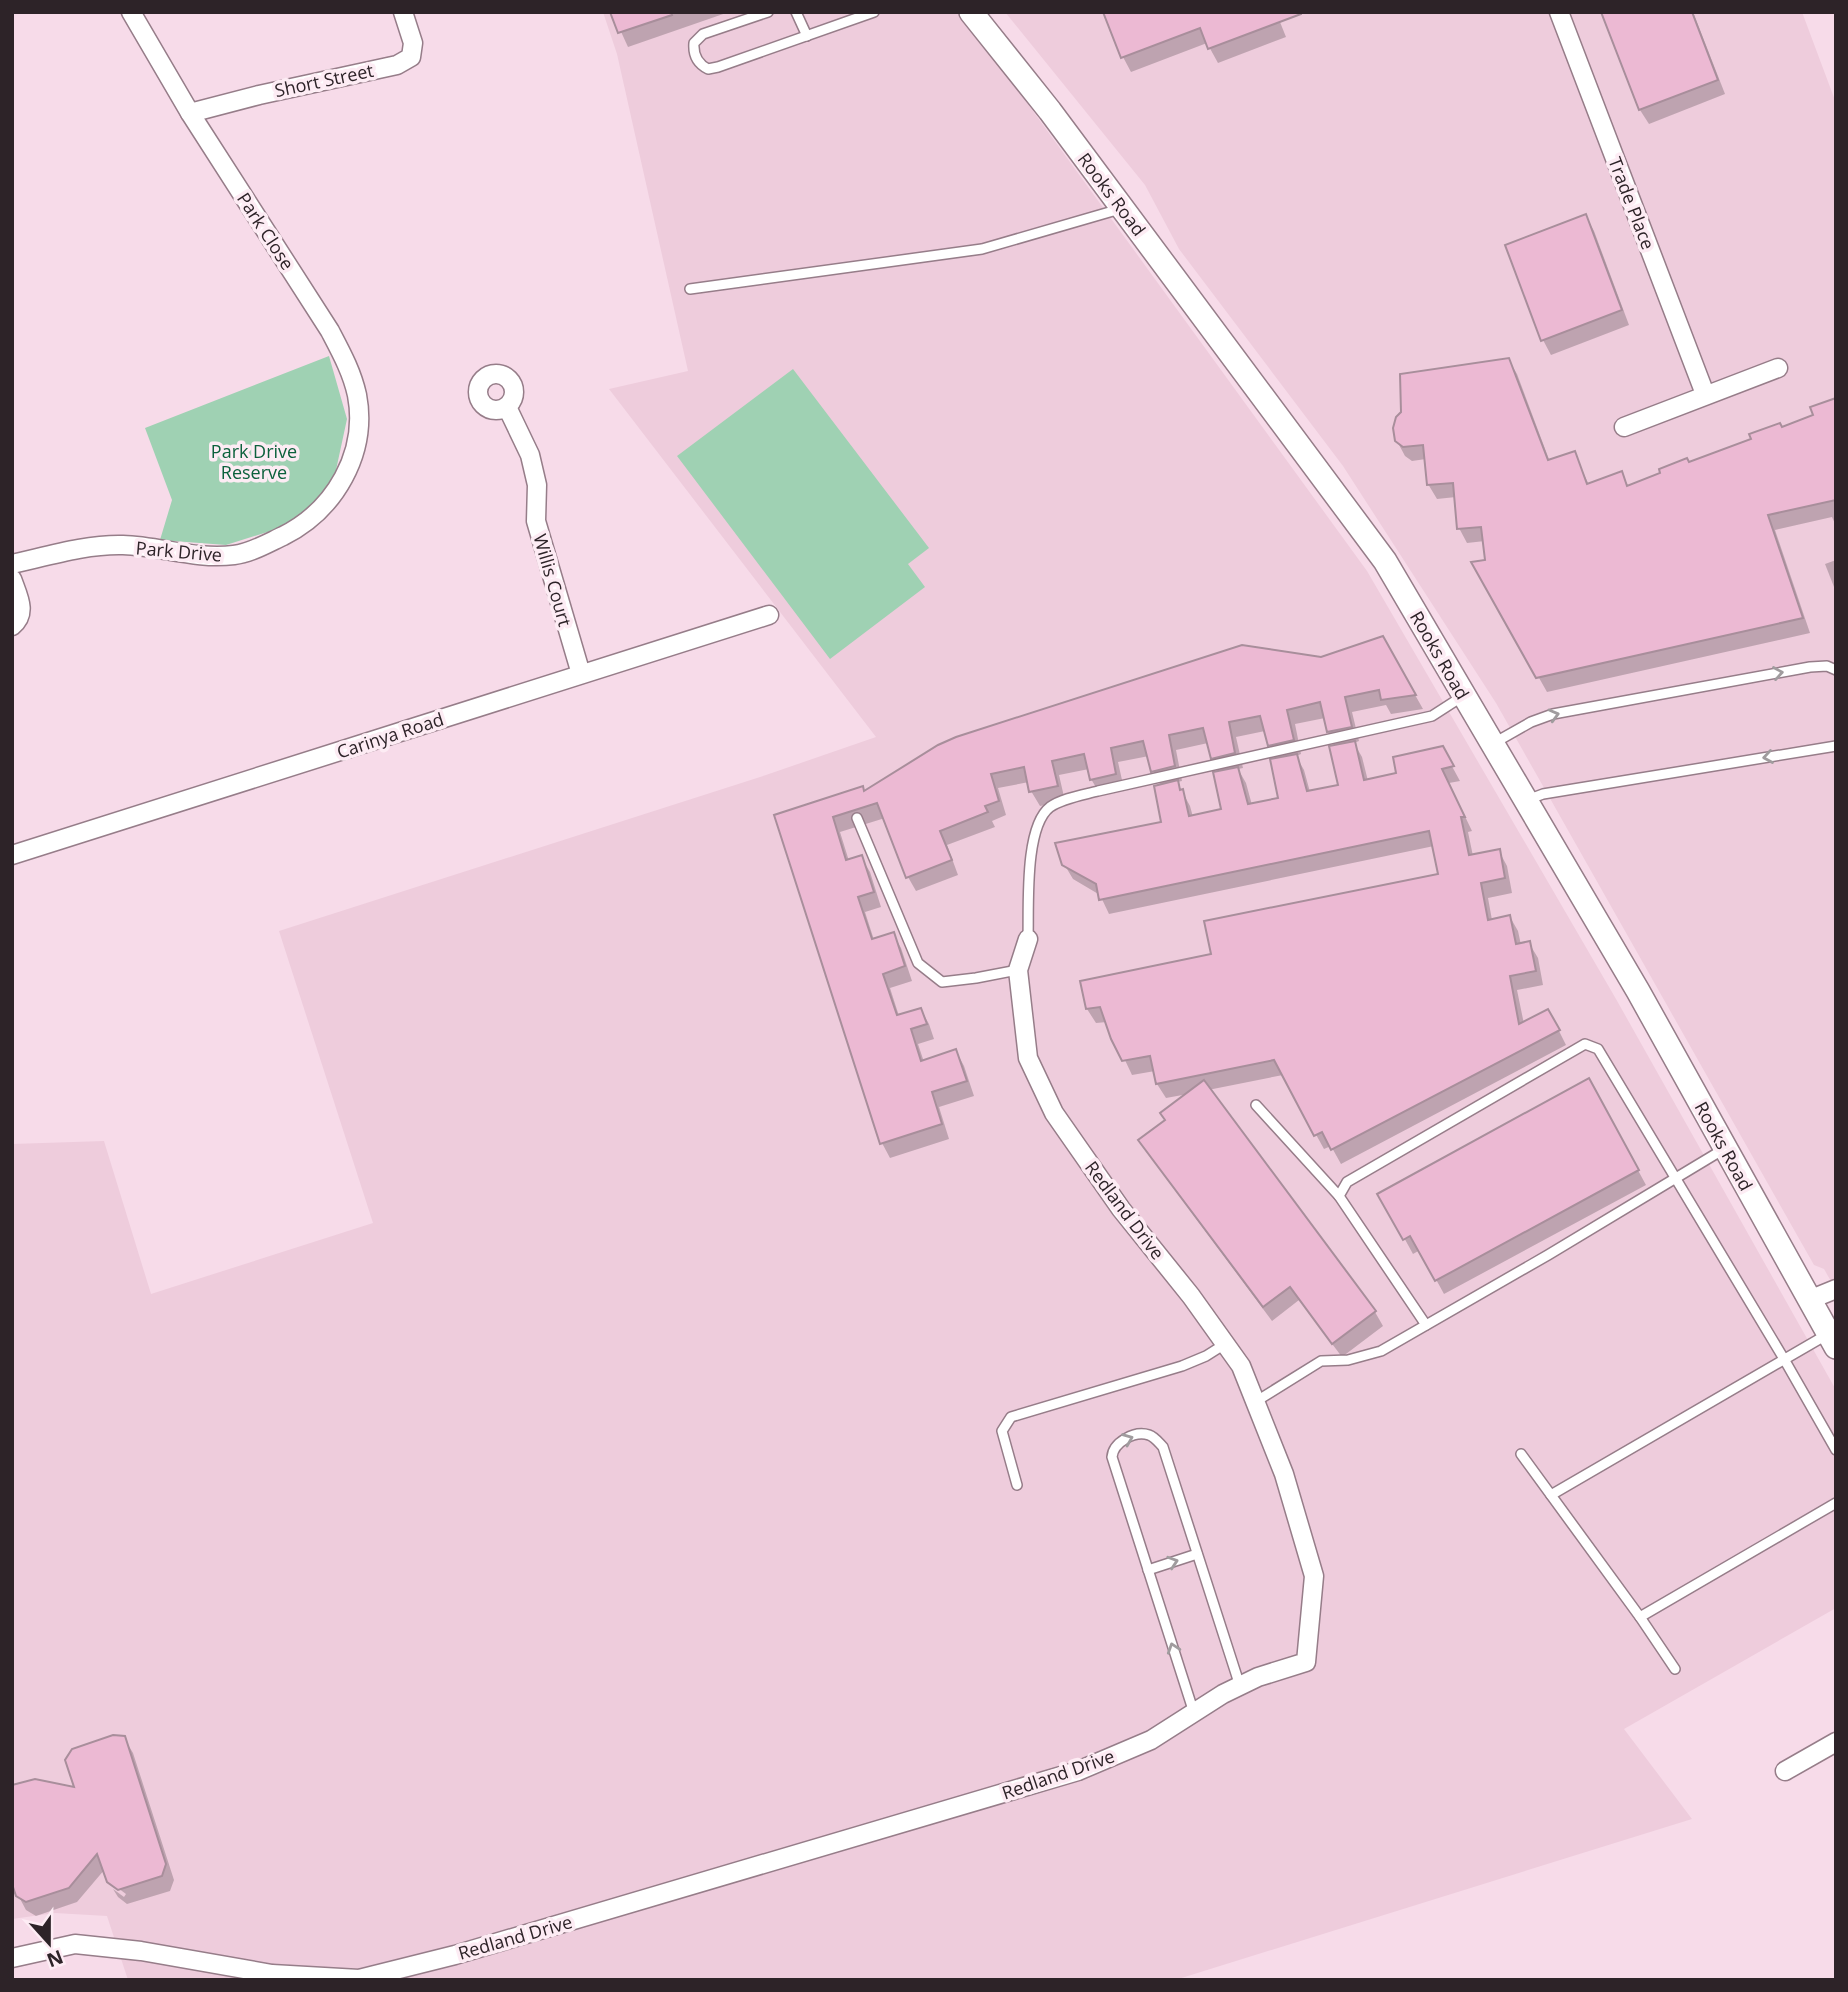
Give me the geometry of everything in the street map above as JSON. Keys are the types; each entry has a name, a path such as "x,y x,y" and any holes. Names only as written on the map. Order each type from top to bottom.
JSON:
{"street":[{"name":"Park Close","path":"131,12 190,113 330,331 349,368 359,411 355,452 351,463"},
{"name":"Short Street","path":"190,113 259,94 397,65 411,57 413,43 403,12"},
{"name":"Rooks Road","path":"971,12 1050,111 1385,561 1638,991 1832,1340"},
{"name":"Trade Place","path":"1559,12 1706,394"},
{"path":"1624,427 1778,368"},
{"name":"Willis Court","path":"507,407 530,455 537,485 536,522 581,674"},
{"name":"Park Drive","path":"12,564 86,548 123,545 205,556 237,555 292,532 315,516 336,491 351,463"},
{"path":"12,579 22,612 21,618 12,626"},
{"name":"Carinya Road","path":"12,855 769,615"},
{"name":"Redland Drive","path":"12,1958 75,1944 141,1951 272,1973 359,1979 468,1951 1078,1771 1151,1740 1258,1677 1306,1662 1314,1576 1284,1474 1241,1366 1191,1296 1121,1209 1054,1113 1028,1058 1018,970 1028,939"},
{"path":"1809,1300 1836,1289"},
{"path":"1785,1771 1836,1742"}],"lane":[{"path":"768,12 703,34 694,43 693,50 698,61 708,69 718,67 874,12"},
{"path":"796,12 807,36"},
{"path":"690,289 982,249 1122,208"},
{"path":"1493,744 1531,722 1553,714 1810,667 1827,666 1836,670"},
{"path":"1028,939 1029,868 1038,821 1051,806 1097,791 1432,716 1463,696"},
{"path":"1526,800 1543,794 1836,746"},
{"path":"857,818 918,963 942,982 1018,970"},
{"path":"1339,1196 1347,1182 1586,1044 1598,1049 1836,1450"},
{"path":"1256,1105 1339,1196 1426,1325"},
{"path":"1255,1402 1321,1361 1348,1360 1381,1351 1725,1149"},
{"path":"1551,1495 1784,1359 1832,1340"},
{"path":"1017,1485 1002,1431 1011,1417 1182,1366 1225,1344"},
{"path":"1194,1713 1112,1457 1116,1444 1125,1439 1141,1434 1150,1435 1163,1447 1240,1686"},
{"path":"1521,1454 1640,1617 1675,1670"},
{"path":"1640,1617 1836,1503"},
{"path":"1148,1570 1197,1554"}],"shaded area":[{"path":"603,12 961,12 1367,571 1616,999 1836,1390 1836,1608 1624,1729 1692,1819 1175,1980 128,1980 107,1916 55,1913 12,1919 12,1144 104,1141 151,1294 373,1223 279,931 766,775 876,737 609,389 688,371 617,54"},
{"path":"1005,12 1802,12 1836,103 1836,1290 1824,1269 1814,1265 1496,703 1343,466 1179,249 1145,185"}],"green space":[{"name":"Park Drive Reserve","path":"329,356 347,419 333,484 299,522 226,545 160,540 172,500 145,428"},
{"path":"793,369 929,548 908,564 925,587 830,659 677,456"}],"building":[{"path":"610,12 671,12 672,15 618,33"},
{"path":"1103,12 1301,14 1208,49 1200,28 1121,58"},
{"path":"1601,12 1692,12 1718,80 1639,110"},
{"path":"1586,214 1622,310 1541,341 1505,245"},
{"path":"1509,358 1548,460 1575,451 1587,484 1622,471 1627,486 1660,473 1659,469 1687,458 1689,462 1751,439 1749,434 1780,423 1782,427 1813,415 1810,407 1836,398 1836,500 1768,515 1803,618 1536,678 1471,562 1485,560 1481,527 1457,529 1453,483 1427,485 1423,445 1403,447 1395,441 1393,428 1396,417 1401,412 1400,374"},
{"path":"1383,636 1416,695 1381,700 1379,690 1345,697 1352,727 1327,732 1320,702 1287,710 1294,740 1268,746 1260,716 1229,722 1235,753 1211,759 1203,728 1169,735 1175,766 1151,772 1143,741 1111,748 1116,774 1090,780 1084,754 1052,761 1058,786 1029,792 1024,767 991,774 999,801 985,806 988,812 940,831 952,860 906,878 877,803 833,817 846,860 862,855 874,892 858,897 872,939 894,932 905,966 883,974 897,1015 921,1008 927,1024 911,1029 921,1061 956,1049 967,1081 932,1092 942,1124 880,1144 774,815 863,786 864,791 938,745 956,737 1242,645 1321,657"},
{"path":"1355,741 1364,780 1396,773 1393,757 1443,746 1454,766 1442,769 1465,817 1461,817 1469,855 1500,849 1505,878 1481,883 1488,920 1510,915 1516,944 1530,941 1536,971 1510,976 1519,1024 1548,1009 1560,1030 1331,1150 1322,1132 1314,1136 1274,1060 1156,1084 1150,1056 1122,1061 1100,1007 1086,1009 1080,981 1211,954 1204,921 1438,874 1429,831 1099,900 1096,884 1062,865 1055,843 1161,822 1154,786 1178,780 1180,790 1183,789 1189,816 1221,809 1213,772 1238,767 1248,804 1278,798 1270,759 1297,754 1307,791 1338,785 1329,746"},
{"path":"1589,1078 1639,1170 1435,1281 1410,1236 1403,1240 1377,1194"},
{"path":"1204,1080 1376,1311 1332,1344 1290,1287 1263,1307 1138,1140 1165,1120 1160,1113"},
{"path":"113,1735 125,1736 166,1864 162,1876 118,1890 107,1882 97,1854 69,1888 26,1902 16,1896 12,1884 12,1785 35,1779 74,1787 65,1760 72,1749"}]}
